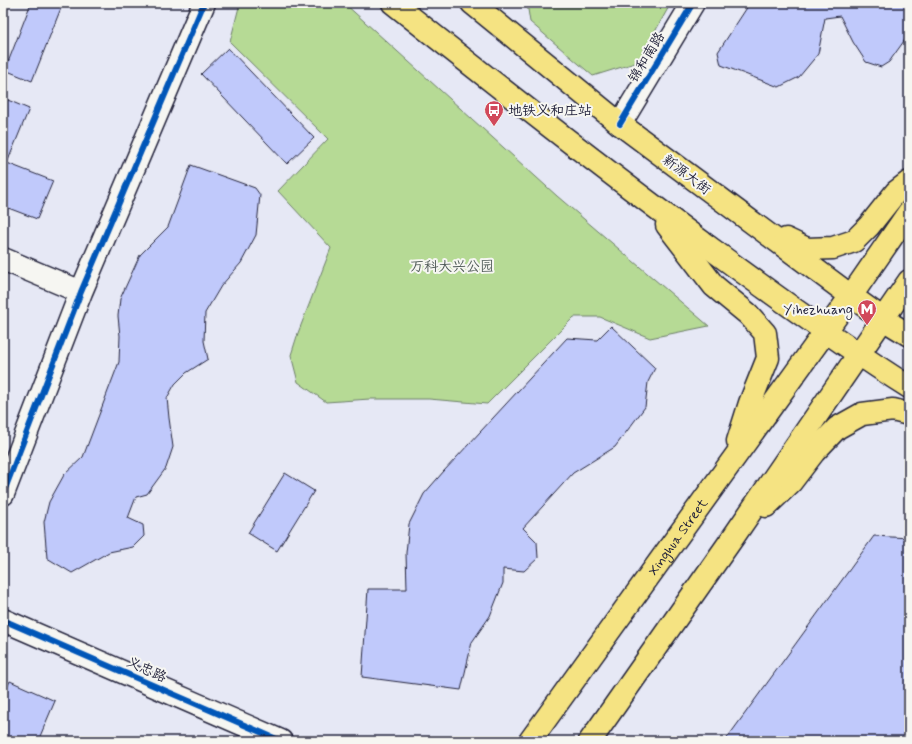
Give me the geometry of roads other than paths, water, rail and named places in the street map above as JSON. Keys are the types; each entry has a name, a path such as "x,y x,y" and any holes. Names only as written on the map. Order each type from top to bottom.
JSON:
{"main road":[{"name":"新源大街","path":"472,3 620,124 851,296 883,319 909,335"},
{"path":"398,5 482,74 652,206 859,355 909,387"},
{"path":"728,204 793,243 807,249 833,248 854,242 896,192 909,182"},
{"path":"652,206 714,286 748,314 765,333 768,358 750,403 731,462"},
{"name":"Xinghua Street","path":"530,741 851,296 909,212"},
{"path":"590,741 734,536 909,282"},
{"path":"734,536 791,482 814,452 837,428 862,414 893,410 909,414"}],"street":[{"path":"3,494 81,292 204,3"},
{"name":"锦和南路","path":"620,124 693,3"},
{"path":"3,259 81,292"},
{"name":"义忠路","path":"3,620 282,741"}],"place":[{"name":"地铁义和庄站","path":"494,127"},
{"name":"Yihezhuang","path":"867,326"}],"park label":[{"name":"万科大兴公园","path":"452,266"}]}
